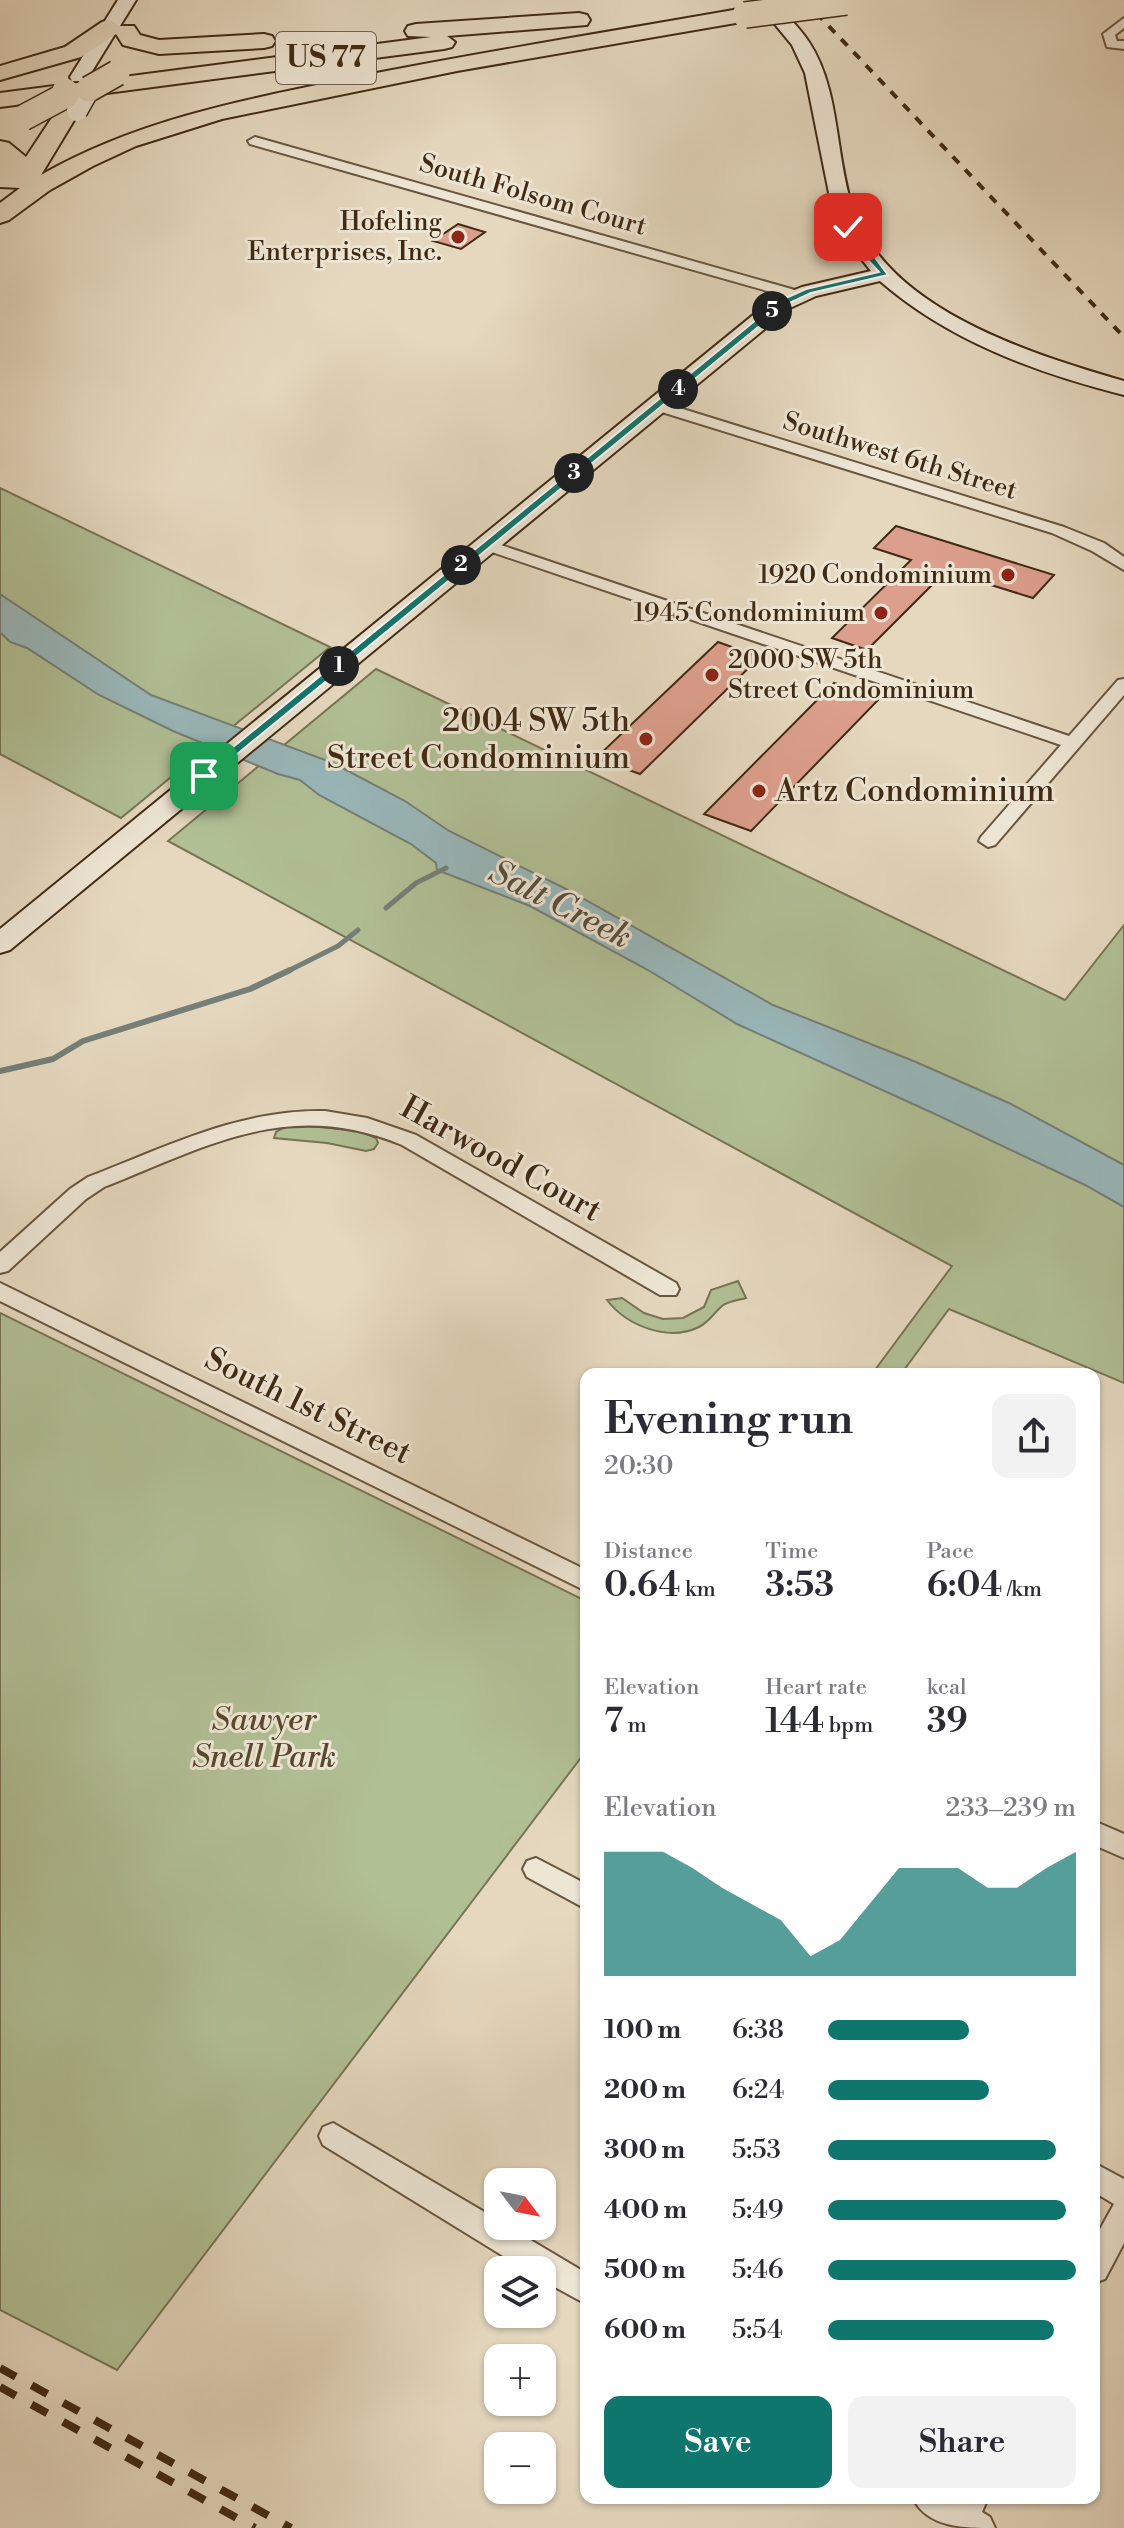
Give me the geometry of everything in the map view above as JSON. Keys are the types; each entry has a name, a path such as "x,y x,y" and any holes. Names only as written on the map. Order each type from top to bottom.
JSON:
{"highway":[{"name":"US 77","path":"0,100 651,15 743,6 853,1"},
{"name":"US 77","path":"12,116 743,6"},
{"path":"0,215 46,179 88,156 155,130 221,112 743,6"},
{"path":"126,13 131,40 152,46 651,15"},
{"path":"0,73 65,55 98,37 126,13"},
{"path":"0,148 15,159 16,182 83,94 126,13"},
{"path":"0,130 12,116 83,94 172,52 213,44"},
{"path":"0,73 25,74 165,119 221,112"}],"street":[{"path":"764,0 789,28 808,57 842,208 858,243 885,274 923,304 975,334 1037,361 1124,388"},
{"path":"1118,45 1109,34 1124,22"},
{"name":"South Folsom Court","path":"255,141 797,295"},
{"path":"0,944 782,303 797,295 885,274"},
{"name":"Southwest 6th Street","path":"657,406 1058,530 1098,547 1124,565"},
{"path":"486,545 1073,743"},
{"path":"988,841 1124,684"},
{"name":"Harwood Court","path":"0,1265 78,1194 96,1182 238,1127 311,1116 368,1124 409,1140 668,1289"},
{"name":"South 1st Street","path":"0,1291 580,1578"},
{"path":"1100,1835 1124,1847"},
{"path":"536,1869 580,1894"},
{"path":"333,2136 580,2286"},
{"path":"1100,2180 1124,2194"},
{"path":"1100,2258 1124,2214"},
{"path":"944,2504 971,2515"}],"green space":[{"path":"0,488 330,647 121,818 0,754"},
{"path":"376,669 1065,1000 1124,925 1124,1383 1100,1373 1100,1368 1089,1368 949,1309 905,1368 876,1368 952,1266 168,841"},
{"path":"303,1125 359,1131 376,1138 378,1143 374,1149 366,1151 327,1143 274,1138 276,1132 285,1127"},
{"path":"738,1281 746,1298 724,1304 703,1325 674,1333 637,1324 607,1300 622,1298 644,1313 663,1319 683,1318 704,1307 711,1290"},
{"name":"Sawyer Snell Park","path":"0,1313 580,1598 580,1759 117,2370 0,2310"}],"water":[{"name":"Salt Creek","path":"0,594 151,695 333,763 405,801 449,831 566,889 773,1005 1011,1104 1124,1165 1124,1207 1085,1185 935,1114 737,1024 648,970 530,906 437,870 436,863 411,844 319,795 300,780 173,731 99,695 27,648 10,642 0,632"}],"building":[{"name":"Hofeling Enterprises, Inc.","path":"458,224 485,232 461,249 433,241"},
{"path":"896,526 1054,575 1033,598 946,571 867,650 832,638 911,560 874,548"},
{"path":"718,642 760,657 640,774 596,758"},
{"path":"834,683 880,698 751,831 704,814"}],"waterway":[{"path":"386,908 416,883 446,868"},
{"path":"290,970 338,946 358,930"},
{"path":"0,1071 53,1059 83,1041 250,989 290,970"},
{"path":"286,972 290,970"}],"railway":[{"path":"804,0 1124,337"},
{"path":"0,2368 291,2528"},
{"path":"0,2387 255,2528"}],"place":[{"name":"Hofeling Enterprises, Inc.","path":"458,237"},
{"name":"1920 Condominium","path":"1008,575"},
{"name":"1945 Condominium","path":"881,613"},
{"name":"2000 SW 5th Street Condominium","path":"712,675"},
{"name":"2004 SW 5th Street Condominium","path":"646,739"},
{"name":"Artz Condominium","path":"759,791"}],"route":[{"path":"204,776 782,303 809,291 885,274 848,227"}]}
